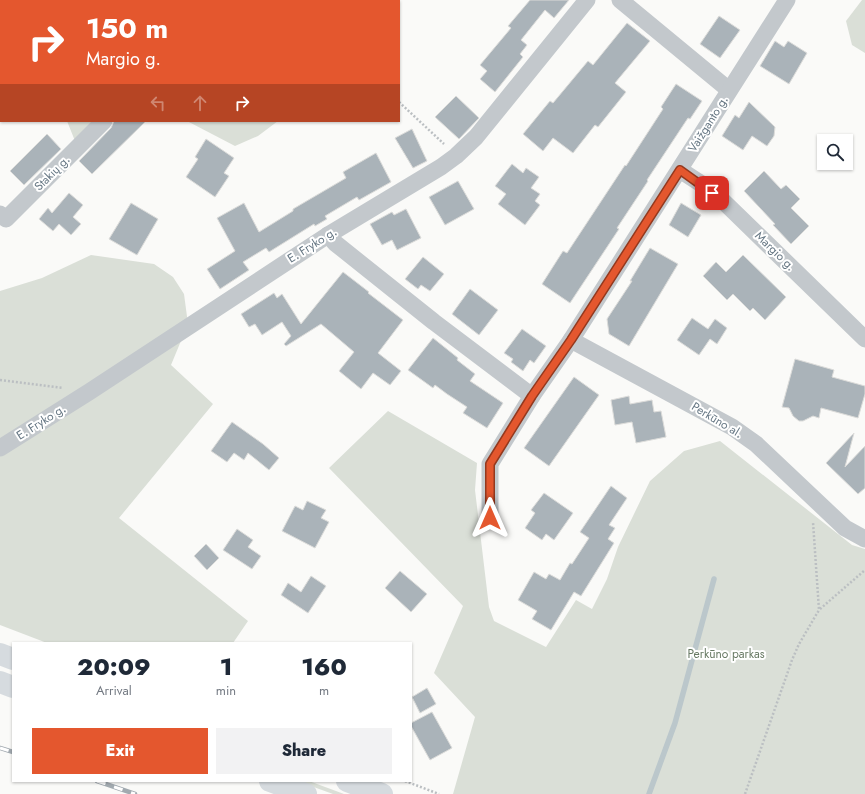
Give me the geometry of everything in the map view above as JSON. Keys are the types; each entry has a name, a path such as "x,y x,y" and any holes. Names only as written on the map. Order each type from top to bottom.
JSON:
{"main road":[{"path":"0,654 12,659"},
{"path":"0,682 12,687"},
{"path":"273,782 306,794"},
{"path":"350,782 382,794"}],"street":[{"name":"E. Fryko g.","path":"0,448 89,392 328,235 441,167 456,156 476,138 587,0"},
{"path":"620,0 729,90"},
{"name":"Vaižganto g.","path":"490,518 490,464 532,396 571,340 680,170 787,0"},
{"name":"Stakių g.","path":"0,214 6,219 103,122"},
{"name":"Margio g.","path":"680,170 700,183 724,202 865,339"},
{"path":"328,235 335,243 434,322 532,396"},
{"name":"Perkūno al.","path":"571,340 732,427 756,444 845,528 865,539"}],"path":[{"path":"400,103 456,156"},
{"path":"0,380 89,392"},
{"path":"811,496 819,610"},
{"path":"745,794 798,644 819,610 865,570"},
{"path":"408,782 439,794"}],"green space":[{"path":"862,0 865,0 865,53 852,45 846,21"},
{"path":"67,122 95,122 75,141"},
{"path":"189,122 277,122 258,136 235,146"},
{"path":"91,255 154,264 173,277 184,294 188,324 171,365 213,404 119,518 248,621 234,642 44,642 0,625 0,291 42,278"},
{"name":"Perkūno parkas","path":"388,411 477,463 475,490 489,607 494,621 546,647 576,600 592,609 607,579 618,547 650,481 684,451 720,441 852,545 865,549 865,794 453,794 475,717 434,673 463,606 329,468"},
{"path":"300,782 312,782 344,794 333,794"}],"building":[{"path":"530,0 569,0 554,18 545,10 521,40 527,45 520,54 523,57 495,92 480,79 487,71 480,65 511,28 508,26"},
{"path":"719,16 740,30 720,58 700,44"},
{"path":"627,23 650,41 615,83 626,92 598,127 595,125 573,153 553,138 543,151 523,134 550,101 553,103 588,61 593,65"},
{"path":"775,41 784,47 788,41 807,53 789,84 760,66"},
{"path":"676,84 702,101 690,119 688,118 647,180 648,181 617,228 619,229 570,303 542,284 563,251 567,253 625,165 626,166 663,109 661,107"},
{"path":"456,96 479,118 459,139 435,117"},
{"path":"749,102 775,127 774,136 767,146 752,136 743,150 722,136 735,115 739,118"},
{"path":"114,122 145,122 92,174 79,161 111,128"},
{"path":"412,129 427,161 413,168 395,138"},
{"path":"47,134 61,149 24,185 10,171"},
{"path":"206,139 234,158 224,173 229,176 215,197 186,177 198,159 195,157"},
{"path":"376,153 391,182 359,200 357,197 325,216 327,219 315,226 314,224 269,252 266,248 243,262 249,270 220,289 207,269 235,251 217,218 244,203 259,232 293,211 293,209 346,178 343,172"},
{"path":"512,164 523,173 526,168 539,177 531,188 540,194 535,201 540,205 525,225 498,204 506,194 495,186"},
{"path":"764,171 781,189 786,185 800,199 791,208 809,226 791,244 773,225 775,224 744,191"},
{"path":"458,181 474,209 445,225 429,197"},
{"path":"69,193 83,205 73,217 81,224 71,235 59,224 53,231 39,219 48,208 52,213"},
{"path":"131,203 158,219 137,255 109,239"},
{"path":"681,203 701,215 688,237 669,225"},
{"path":"406,209 421,238 397,250 392,240 382,245 370,224 392,212 394,215"},
{"path":"650,248 678,264 629,346 609,334 607,319 632,281 630,281"},
{"path":"743,255 786,297 765,320 753,308 750,311 733,294 727,300 703,276 716,262 726,272"},
{"path":"423,257 444,274 430,291 421,285 418,289 405,279"},
{"path":"343,272 403,320 378,353 401,371 390,385 373,373 361,389 339,371 354,352 321,324 286,346 284,344 291,336 282,322 262,335 255,324 249,327 241,314 274,293 277,298 282,294 301,324"},
{"path":"470,289 498,310 479,335 452,314"},
{"path":"692,318 708,329 715,319 727,328 717,344 710,339 699,355 677,340"},
{"path":"522,329 546,346 534,363 530,360 523,371 511,362 513,359 504,353"},
{"path":"433,338 475,374 470,381 503,403 487,428 463,413 467,407 435,385 433,388 408,370"},
{"path":"795,359 834,370 832,377 865,386 865,394 858,418 821,408 819,418 813,416 803,421 799,421 793,416 789,408 782,407"},
{"path":"574,377 599,395 549,466 524,448"},
{"path":"629,396 630,404 652,400 654,412 661,411 666,437 636,443 632,422 615,425 611,400"},
{"path":"232,422 263,444 279,458 269,470 248,453 244,460 234,453 227,462 211,451"},
{"path":"854,433 845,467 865,446 865,488 858,494 826,463"},
{"path":"611,486 627,498 609,525 615,528 608,539 614,543 581,596 574,592 551,630 532,619 537,611 518,600 534,572 546,579 549,574 560,580 570,563 572,564 589,538 580,532"},
{"path":"544,493 573,513 554,540 546,534 542,540 525,528 535,513 531,510"},
{"path":"307,501 326,510 321,518 329,522 315,548 282,531 295,506 303,510"},
{"path":"237,529 253,540 248,547 261,556 252,569 223,550"},
{"path":"206,544 219,558 207,570 194,556"},
{"path":"400,571 427,594 411,612 385,588"},
{"path":"311,576 326,586 308,613 281,595 288,583 301,592"},
{"path":"427,688 436,704 420,713 412,697"},
{"path":"432,712 452,748 430,760 412,728 412,722"}],"waterway":[{"path":"649,794 675,723 714,579"}],"railway":[{"path":"0,748 12,752"},
{"path":"100,782 135,794"}],"route":[{"path":"490,518 490,464 532,396 571,340 680,170 712,193"}]}
